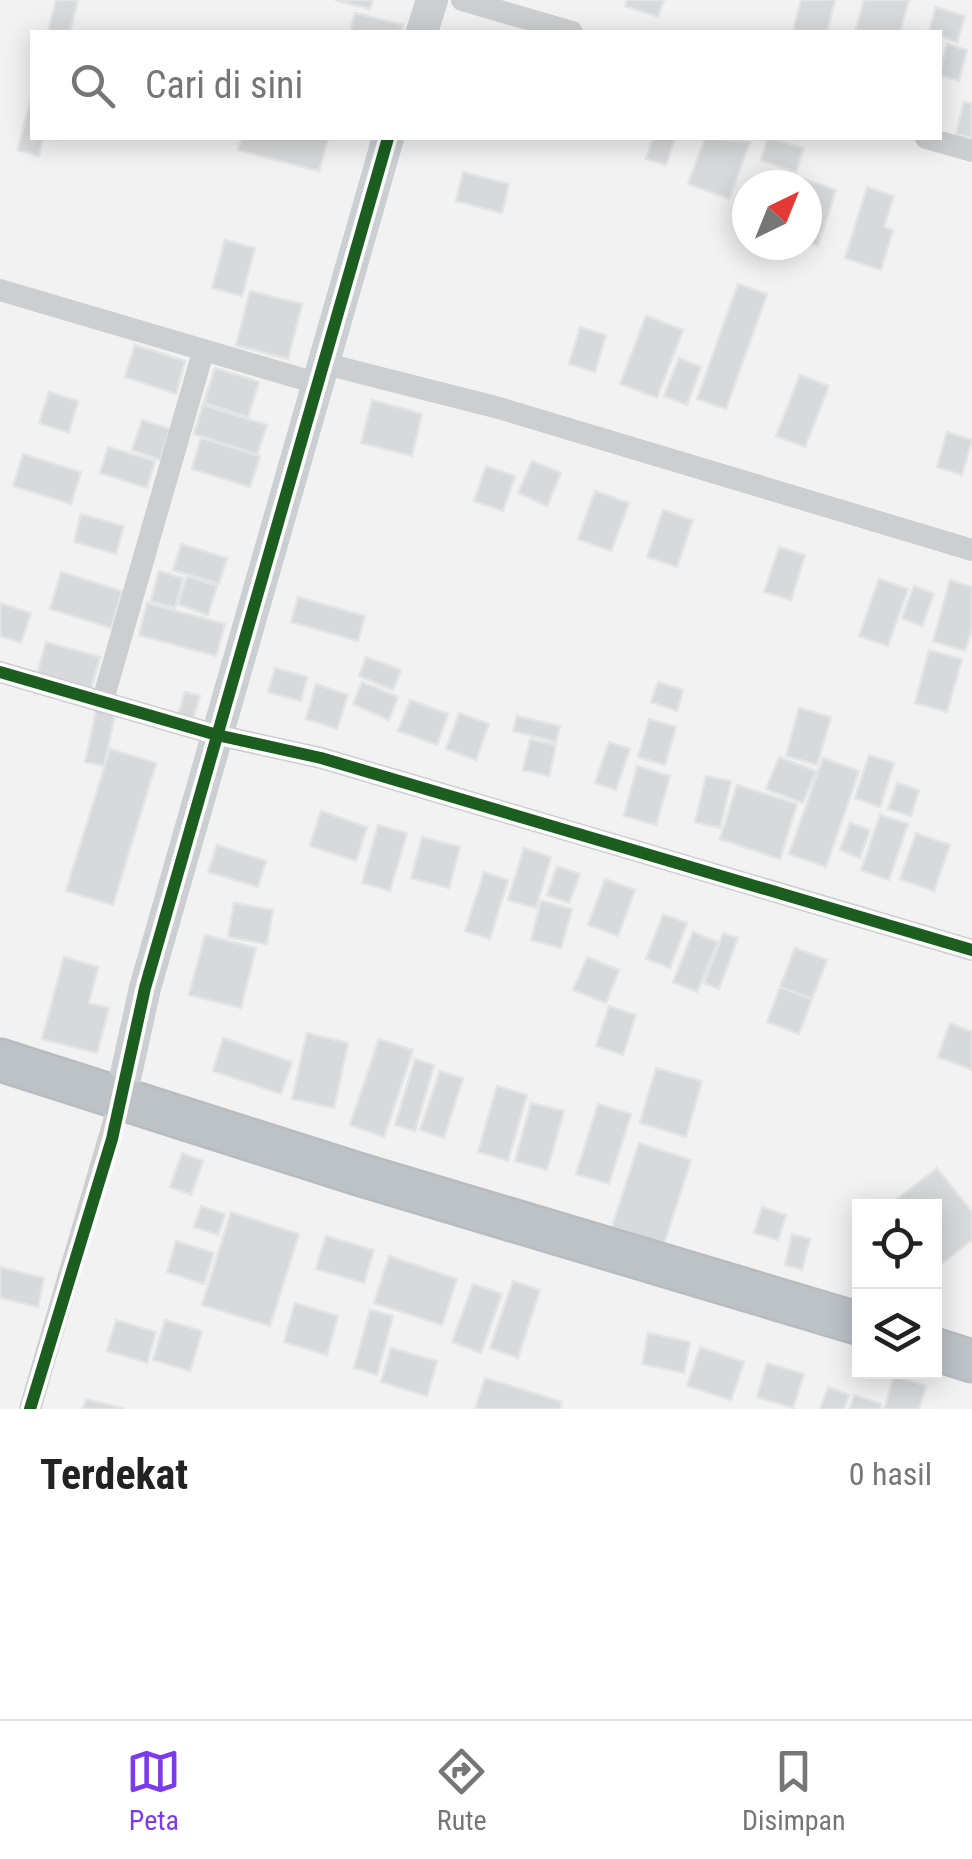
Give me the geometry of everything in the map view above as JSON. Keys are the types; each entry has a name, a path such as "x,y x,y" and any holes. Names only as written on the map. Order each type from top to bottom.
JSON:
{"highway":[{"path":"0,1060 358,1174 852,1322"},
{"path":"942,1352 972,1362"}],"street":[{"path":"423,30 432,0"},
{"path":"462,0 565,30"},
{"path":"30,1409 120,1097 145,988 387,140"},
{"path":"933,140 972,151"},
{"path":"0,290 202,352 499,408 972,550"},
{"path":"102,703 202,352"},
{"path":"0,672 218,735 322,758 972,950"}],"building":[{"path":"56,0 78,0 70,30 48,30"},
{"path":"335,0 373,0 370,9"},
{"path":"627,0 664,0 658,17 625,6"},
{"path":"801,0 835,0 828,30 794,30"},
{"path":"864,0 909,0 901,30 856,30"},
{"path":"936,7 965,16 957,42 942,37 942,30 930,30"},
{"path":"355,13 403,25 402,30 351,30"},
{"path":"947,44 967,50 959,81 942,76"},
{"path":"30,101 30,140 43,140 39,156 18,150"},
{"path":"964,102 972,104 972,138 956,134"},
{"path":"241,140 327,140 319,171 238,150"},
{"path":"652,140 674,140 666,165 646,159"},
{"path":"704,140 750,142 740,170 732,170 729,199 688,184"},
{"path":"767,140 804,148 797,170 761,160"},
{"path":"463,172 509,184 502,213 456,201"},
{"path":"822,185 836,190 822,234"},
{"path":"867,187 894,196 884,227 893,230 881,270 845,258"},
{"path":"225,240 255,248 242,296 212,288"},
{"path":"738,284 767,294 726,409 697,399"},
{"path":"250,291 302,304 288,359 236,345"},
{"path":"646,316 683,330 657,398 620,384"},
{"path":"580,327 606,335 595,372 569,364"},
{"path":"135,345 185,361 176,394 125,377"},
{"path":"679,358 701,367 687,405 664,396"},
{"path":"215,368 259,382 248,417 204,403"},
{"path":"800,375 829,386 805,447 776,436"},
{"path":"49,392 78,401 69,433 39,423"},
{"path":"372,400 422,414 412,456 361,443"},
{"path":"203,405 267,425 257,455 194,434"},
{"path":"142,420 170,429 160,460 132,450"},
{"path":"947,432 972,440 962,475 937,467"},
{"path":"201,438 260,456 250,487 192,469"},
{"path":"108,447 155,461 147,488 100,473"},
{"path":"23,454 81,472 71,504 13,486"},
{"path":"532,461 561,473 547,506 518,493"},
{"path":"486,466 515,476 503,511 474,501"},
{"path":"595,491 629,503 611,551 578,539"},
{"path":"663,510 693,520 677,567 647,557"},
{"path":"81,514 124,526 116,554 74,542"},
{"path":"181,544 227,558 219,584 173,570"},
{"path":"779,547 805,555 791,600 764,592"},
{"path":"159,571 183,578 175,608 151,601"},
{"path":"61,572 122,591 111,628 50,609"},
{"path":"187,576 217,586 208,615 178,604"},
{"path":"879,579 908,589 888,646 859,636"},
{"path":"950,580 972,587 972,628 965,651 933,641"},
{"path":"914,586 934,594 922,626 902,618"},
{"path":"298,597 365,616 358,641 291,622"},
{"path":"0,603 31,613 21,643 0,636"},
{"path":"147,603 225,624 216,656 139,635"},
{"path":"46,642 100,657 91,689 37,675"},
{"path":"929,650 962,659 947,712 915,703"},
{"path":"366,657 401,670 393,690 359,676"},
{"path":"275,668 307,677 301,701 268,692"},
{"path":"362,682 398,697 389,720 353,704"},
{"path":"658,682 683,690 677,711 651,702"},
{"path":"316,684 348,695 337,729 306,719"},
{"path":"185,692 200,696 192,723 177,718"},
{"path":"410,700 448,714 437,745 398,731"},
{"path":"97,706 116,710 104,766 85,762"},
{"path":"799,708 831,717 817,765 786,756"},
{"path":"459,713 489,724 476,760 446,749"},
{"path":"517,716 560,726 556,742 513,731"},
{"path":"649,719 676,727 665,765 638,757"},
{"path":"530,739 556,745 549,776 523,770"},
{"path":"609,742 630,749 616,790 595,783"},
{"path":"110,749 156,763 113,905 66,891"},
{"path":"869,755 894,763 880,807 855,798"},
{"path":"779,757 816,771 803,803 766,789"},
{"path":"823,758 859,771 826,867 789,854"},
{"path":"637,766 670,776 656,825 624,816"},
{"path":"706,776 731,781 720,828 695,822"},
{"path":"897,783 919,790 911,816 888,809"},
{"path":"737,785 797,804 780,859 720,839"},
{"path":"321,811 367,827 356,861 310,846"},
{"path":"880,815 908,824 889,880 861,870"},
{"path":"850,823 870,830 860,858 840,850"},
{"path":"378,825 407,833 390,891 362,883"},
{"path":"916,833 950,845 934,891 900,879"},
{"path":"422,837 460,847 449,888 411,878"},
{"path":"217,845 266,861 258,887 208,872"},
{"path":"524,848 551,857 536,908 508,900"},
{"path":"557,866 580,874 569,903 547,895"},
{"path":"484,872 508,880 490,939 465,931"},
{"path":"605,879 635,890 618,936 588,925"},
{"path":"541,901 572,909 561,948 531,940"},
{"path":"234,903 273,910 267,944 228,937"},
{"path":"663,914 687,923 670,968 646,959"},
{"path":"693,932 718,942 697,992 673,982"},
{"path":"723,933 738,938 719,989 704,983"},
{"path":"205,935 256,948 241,1008 189,995"},
{"path":"795,948 827,960 812,999 780,987"},
{"path":"64,957 98,967 89,1003 109,1008 97,1053 42,1039"},
{"path":"587,957 619,970 606,1003 573,990"},
{"path":"780,987 812,999 799,1034 767,1022"},
{"path":"609,1006 636,1015 623,1055 596,1046"},
{"path":"950,1023 972,1032 972,1070 938,1057"},
{"path":"307,1033 348,1043 334,1108 292,1099"},
{"path":"223,1038 292,1062 281,1094 213,1071"},
{"path":"379,1039 413,1050 384,1137 350,1125"},
{"path":"415,1059 434,1065 415,1131 395,1125"},
{"path":"656,1068 702,1081 686,1137 640,1123"},
{"path":"440,1071 463,1078 444,1138 420,1130"},
{"path":"497,1086 527,1095 508,1161 478,1152"},
{"path":"531,1103 564,1111 547,1170 515,1161"},
{"path":"598,1104 631,1114 609,1184 576,1174"},
{"path":"639,1143 691,1160 664,1244 612,1227"},
{"path":"182,1153 203,1161 191,1195 170,1187"},
{"path":"937,1168 972,1212 972,1240 942,1264 942,1199 897,1199"},
{"path":"201,1206 225,1214 218,1235 194,1227"},
{"path":"762,1207 786,1215 778,1240 754,1233"},
{"path":"231,1212 299,1234 270,1326 202,1305"},
{"path":"792,1234 810,1239 802,1270 785,1265"},
{"path":"326,1236 374,1250 364,1283 316,1269"},
{"path":"176,1241 214,1253 204,1284 167,1272"},
{"path":"389,1256 457,1279 442,1325 374,1303"},
{"path":"0,1267 44,1278 38,1307 0,1298"},
{"path":"513,1281 540,1290 518,1358 490,1348"},
{"path":"473,1284 502,1294 481,1353 452,1342"},
{"path":"295,1303 338,1316 327,1355 284,1342"},
{"path":"370,1310 393,1316 377,1375 354,1368"},
{"path":"116,1320 156,1332 147,1363 107,1351"},
{"path":"165,1320 202,1331 190,1371 153,1360"},
{"path":"648,1333 690,1342 684,1373 642,1364"},
{"path":"700,1347 744,1362 731,1400 687,1386"},
{"path":"391,1348 437,1361 427,1396 381,1382"},
{"path":"767,1363 804,1374 793,1408 757,1397"},
{"path":"485,1378 562,1402 560,1409 475,1409"},
{"path":"893,1379 926,1386 919,1409 884,1409"},
{"path":"828,1387 849,1395 844,1409 820,1409"},
{"path":"854,1395 881,1404 880,1409 850,1409"},
{"path":"86,1399 125,1409 83,1409"}],"cycle path":[{"path":"30,1409 112,1139 145,988 387,140"},
{"path":"0,672 217,735 321,758 972,950"}]}
